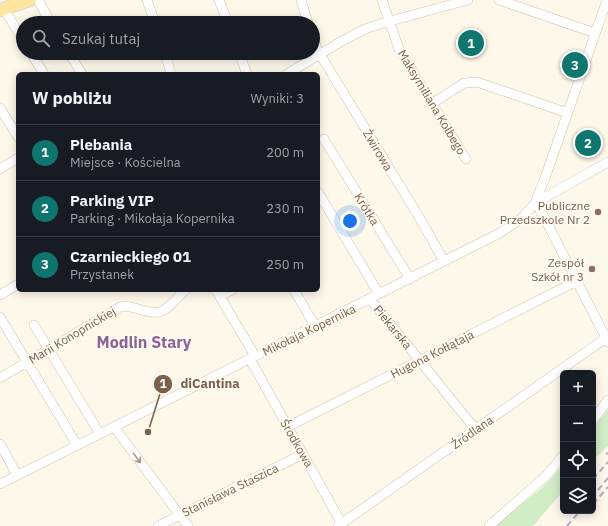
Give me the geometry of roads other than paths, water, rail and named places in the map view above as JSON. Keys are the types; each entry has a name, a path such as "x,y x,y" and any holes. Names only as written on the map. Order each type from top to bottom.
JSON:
{"main road":[{"path":"2,10 30,0"}],"street":[{"path":"38,0 47,16"},
{"path":"147,0 153,16"},
{"path":"219,0 225,16"},
{"path":"301,0 306,16"},
{"name":"Maksymiliana Kolbego","path":"382,0 399,49 466,159"},
{"path":"320,54 355,34 389,21 468,0"},
{"path":"499,0 595,33"},
{"path":"607,0 605,14 595,33 535,203 607,340"},
{"path":"2,10 16,30"},
{"name":"Żwirowa","path":"320,54 444,261"},
{"path":"35,60 43,72"},
{"path":"73,60 81,72"},
{"path":"167,60 171,72"},
{"path":"242,60 246,72"},
{"path":"290,72 310,60"},
{"path":"432,103 464,83 477,82 568,113"},
{"path":"0,108 16,134"},
{"name":"Krótka","path":"324,140 410,279"},
{"path":"0,169 16,159"},
{"name":"Mikołaja Kopernika","path":"0,484 511,227 521,219 535,203 608,162"},
{"name":"Piekarska","path":"320,195 379,294"},
{"name":"Hugona Kołłątaja","path":"287,427 577,281"},
{"path":"0,295 16,285"},
{"name":"Marii Konopnickiej","path":"0,378 120,307 125,305 155,314 167,309 183,292"},
{"path":"295,292 315,326"},
{"name":"Środkowa","path":"218,293 253,358 287,427 341,525"},
{"name":"Piekarska","path":"370,299 476,430"},
{"path":"0,318 77,445"},
{"path":"34,325 100,434"},
{"name":"Źródlana","path":"341,525 607,340"},
{"path":"596,416 608,400"},
{"path":"114,427 188,526"},
{"path":"0,444 17,475"},
{"name":"Stanisława Staszica","path":"158,526 303,454"},
{"path":"488,526 546,476 560,460"}],"railway":[{"path":"594,478 608,462"},
{"path":"598,490 608,478"},
{"path":"596,501 608,487"},
{"path":"567,526 577,514"}],"place":[{"name":"Plebania","path":"471,43"},
{"name":"Czarnieckiego 01","path":"575,65"},
{"name":"Parking VIP","path":"588,143"},
{"name":"Publiczne Przedszkole Nr 2","path":"598,212"},
{"name":"Zespół Szkół nr 3","path":"592,269"},
{"name":"diCantina","path":"148,432"}],"district":[{"name":"Modlin Stary","path":"144,342"}]}
